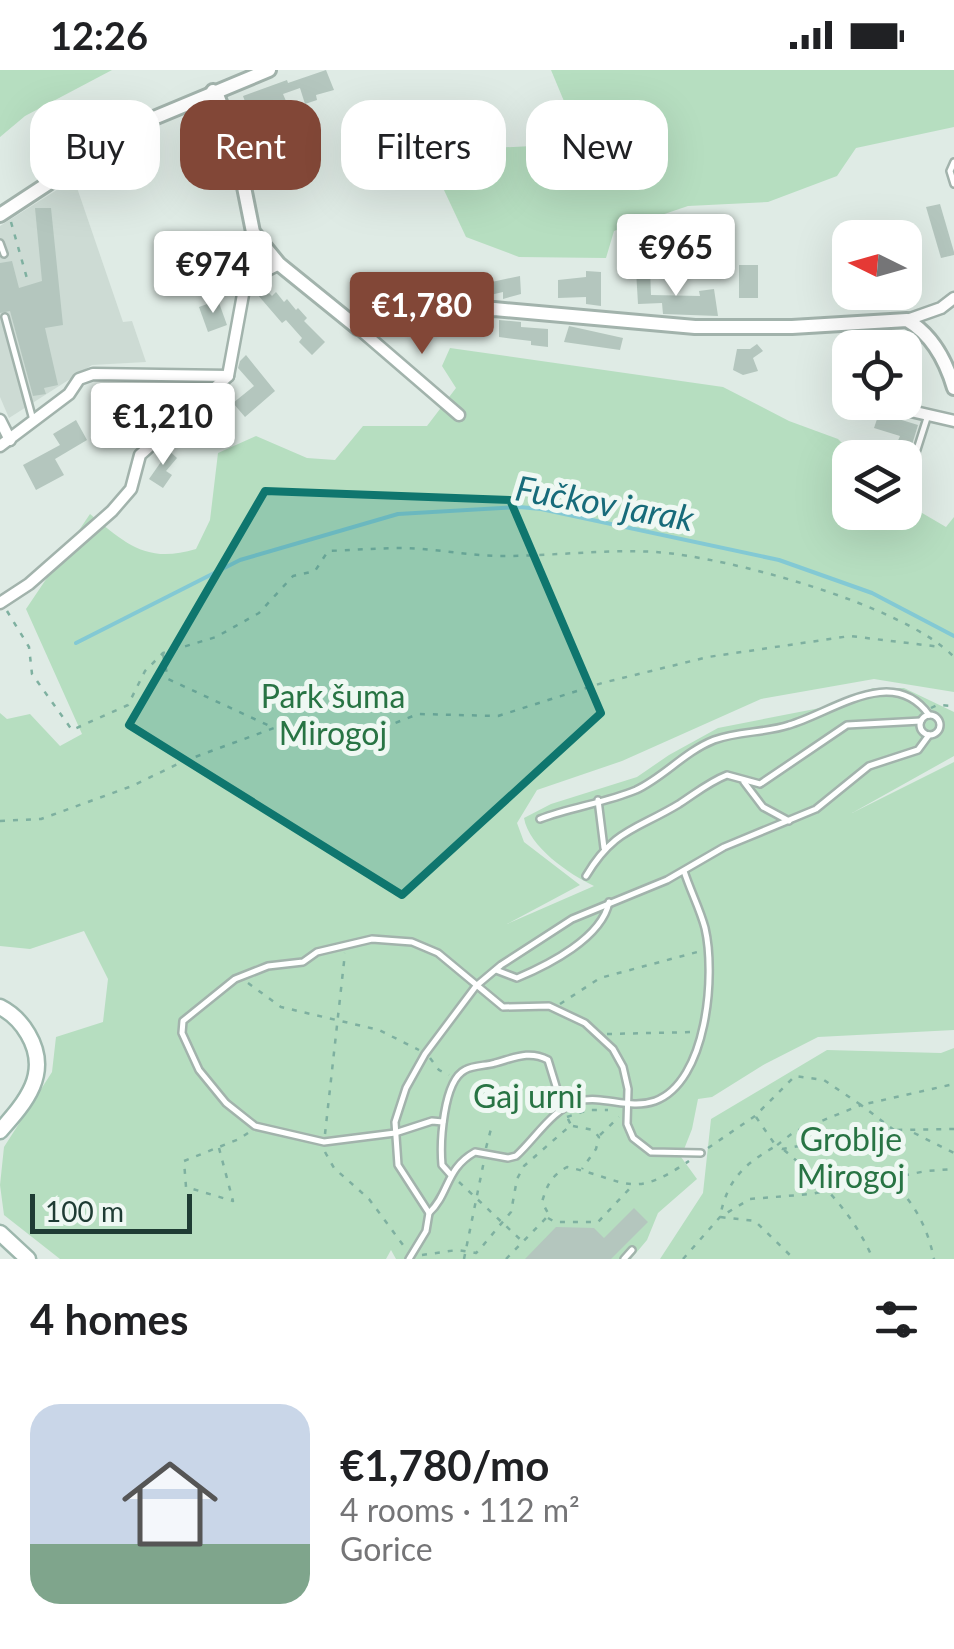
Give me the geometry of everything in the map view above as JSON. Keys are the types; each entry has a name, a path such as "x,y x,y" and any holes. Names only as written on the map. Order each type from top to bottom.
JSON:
{"main road":[{"path":"0,1007 22,1023 37,1053 38,1070 30,1095 0,1131"},
{"path":"1,1235 28,1259"}],"street":[{"path":"5,215 137,125 269,70"},
{"path":"212,91 218,96 235,142 253,232 279,264 459,415"},
{"path":"1,602 28,584 112,511 131,488 140,455 228,376 244,289 252,278 279,264"},
{"path":"358,328 494,309 695,327 792,327 907,320 941,308 954,298"},
{"path":"907,320 924,333 944,359 954,388"},
{"path":"0,420 5,443 69,394 79,379 93,374 228,376"},
{"path":"922,414 954,421"}],"lane":[{"path":"954,162 950,171 954,184"},
{"path":"0,243 4,254"},
{"path":"5,318 34,423"},
{"path":"920,440 928,415"},
{"path":"429,1213 398,1165 395,1122 406,1088 424,1054 476,986 572,919 684,870 724,847 789,821 832,798 869,766 918,750 940,724 909,696 884,691 866,693 788,726 714,740 637,789 540,819"},
{"path":"744,781 766,782 847,726 921,721 928,713"},
{"path":"921,721 922,730 929,735"},
{"path":"586,876 616,837 727,775 744,781 763,807 789,821"},
{"path":"598,800 604,848"},
{"path":"410,1256 426,1232 429,1213 440,1200 450,1174 464,1158 474,1152 516,1156 563,1109 582,1100 628,1104 656,1100 679,1086 688,1074 705,1012 707,950 705,928 684,870"},
{"path":"496,970 517,978 558,958 599,924 609,902"},
{"path":"444,1122 324,1142 255,1126 226,1104 199,1070 182,1034 183,1021 240,977 268,966 303,962 317,952 372,939 412,942 438,953 503,1007 568,1012 601,1034 623,1067 628,1104 626,1124 641,1146 652,1152 701,1153"},
{"path":"450,1174 442,1165 444,1122 448,1095 463,1070 528,1054 540,1056 548,1060 563,1109"},
{"path":"624,1259 632,1250"}],"path":[{"path":"5,215 28,282"},
{"path":"1,602 29,647 32,674 72,730 128,705 145,670 163,653 216,636 259,613 293,576 316,571 328,550 404,548 503,556 580,550 660,552 741,568 873,606 954,656"},
{"path":"0,821 41,819 274,728 318,725 367,734 418,714 498,716 602,683 708,657 834,638 899,640 946,648"},
{"path":"163,653 168,679 274,728"},
{"path":"928,713 937,705 954,706"},
{"path":"345,947 324,1142 334,1168 369,1200 410,1256 476,1253 511,1212 524,1166 572,1125"},
{"path":"557,1009 566,998 600,978 707,950"},
{"path":"240,977 282,1008 379,1030 424,1054 438,1070 455,1078"},
{"path":"601,1034 700,1032"},
{"path":"633,1184 598,1222 556,1222 547,1217 542,1202 547,1185 567,1167 613,1182 658,1182 755,1116 795,1076 824,1080 894,1130"},
{"path":"720,1217 723,1200 737,1174 794,1132 861,1105 954,1084"},
{"path":"563,1109 572,1125 592,1130 598,1136"},
{"path":"567,1117 598,1109 624,1112 598,1136 596,1149 581,1170"},
{"path":"755,1116 776,1146 830,1190 860,1229 874,1259"},
{"path":"464,1259 492,1125"},
{"path":"219,1148 234,1201 186,1186 184,1161 239,1139 255,1126"},
{"path":"782,1149 894,1130 954,1129"},
{"path":"913,1132 954,1154"},
{"path":"683,1259 720,1217 734,1205 750,1199 954,1169"},
{"path":"450,1174 522,1242"},
{"path":"890,1178 925,1222 934,1259"},
{"path":"506,1259 547,1217"},
{"path":"720,1217 755,1222 794,1259"}],"highlighted area":[{"path":"265,491 510,500 601,713 402,895 129,725"}],"shaded area":[{"path":"57,190 78,190 123,322 132,321 146,362 92,365 9,418 0,397 0,226"}],"green space":[{"path":"0,70 112,70 55,100 30,100 30,113 0,137"},
{"path":"551,70 954,70 954,127 856,148 837,176 768,202 688,206 614,231 606,258 519,257 466,237 444,190 506,190 506,147 526,146 526,190 668,190 668,100 564,100"},
{"name":"Park šuma Mirogoj","path":"450,348 723,387 789,421 839,440 832,440 832,530 922,530 922,513 946,527 954,517 954,692 874,679 761,699 622,761 537,790 517,823 524,842 580,885 507,924 594,886 562,867 542,849 524,818 551,804 637,777 718,728 825,707 873,688 904,688 954,712 954,756 852,813 954,762 954,1030 818,1037 712,1097 698,1099 681,1157 697,1179 658,1213 647,1240 631,1259 396,1259 391,1250 386,1259 60,1259 4,1215 0,1185 4,1147 52,1072 56,1037 103,1022 108,979 84,931 30,949 0,946 0,713 7,719 30,714 60,746 82,734 26,609 90,514 126,542 150,552 196,549 210,520 218,453 256,436 307,458 335,460 363,426 427,426 456,388 442,366"},
{"name":"Groblje Mirogoj","path":"954,1048 954,1259 660,1259 703,1193 711,1119 827,1050 941,1053"}],"building":[{"path":"326,70 334,90 316,95 317,100 304,100 300,88 283,94 286,100 244,100 243,96 287,80 288,83"},
{"path":"940,204 954,252 941,258 926,207"},
{"path":"35,208 51,208 63,325 45,328 58,385 44,388 46,394 33,396 10,311 0,313 0,263 12,261 19,288 42,281"},
{"path":"739,265 758,265 758,298 739,298"},
{"path":"650,269 651,295 700,296 699,291 714,289 718,316 663,314 662,303 638,304 636,270"},
{"path":"586,271 601,272 601,306 586,304 586,297 558,298 558,280 586,277"},
{"path":"485,274 487,283 520,276 521,294 503,299 503,292 456,303 451,282"},
{"path":"434,284 439,305 425,308 424,303 395,310 391,289"},
{"path":"264,288 298,308 307,318 304,321 325,342 312,355 286,320 282,323 257,294"},
{"path":"218,300 227,325 208,332 199,307"},
{"path":"499,320 548,329 548,347 499,337"},
{"path":"569,326 623,338 620,350 564,342"},
{"path":"757,344 763,351 753,358 758,371 743,375 733,370 737,349 750,349"},
{"path":"246,355 275,391 245,417 233,403 254,386 238,368"},
{"path":"76,420 87,440 55,459 64,475 36,490 23,465 60,445 53,434"},
{"path":"877,420 902,420 918,425 913,440 898,440 900,436 874,428"},
{"path":"165,447 177,458 166,471 172,475 163,488 149,479 163,459 158,455"},
{"path":"634,1208 648,1222 611,1259 525,1259 556,1227 594,1228 604,1238"}],"waterway":[{"name":"Fučkov jarak","path":"76,643 240,560 398,514 519,507 779,560 872,593 954,636"}],"park label":[{"name":"Gaj urni","path":"528,1095"}]}
